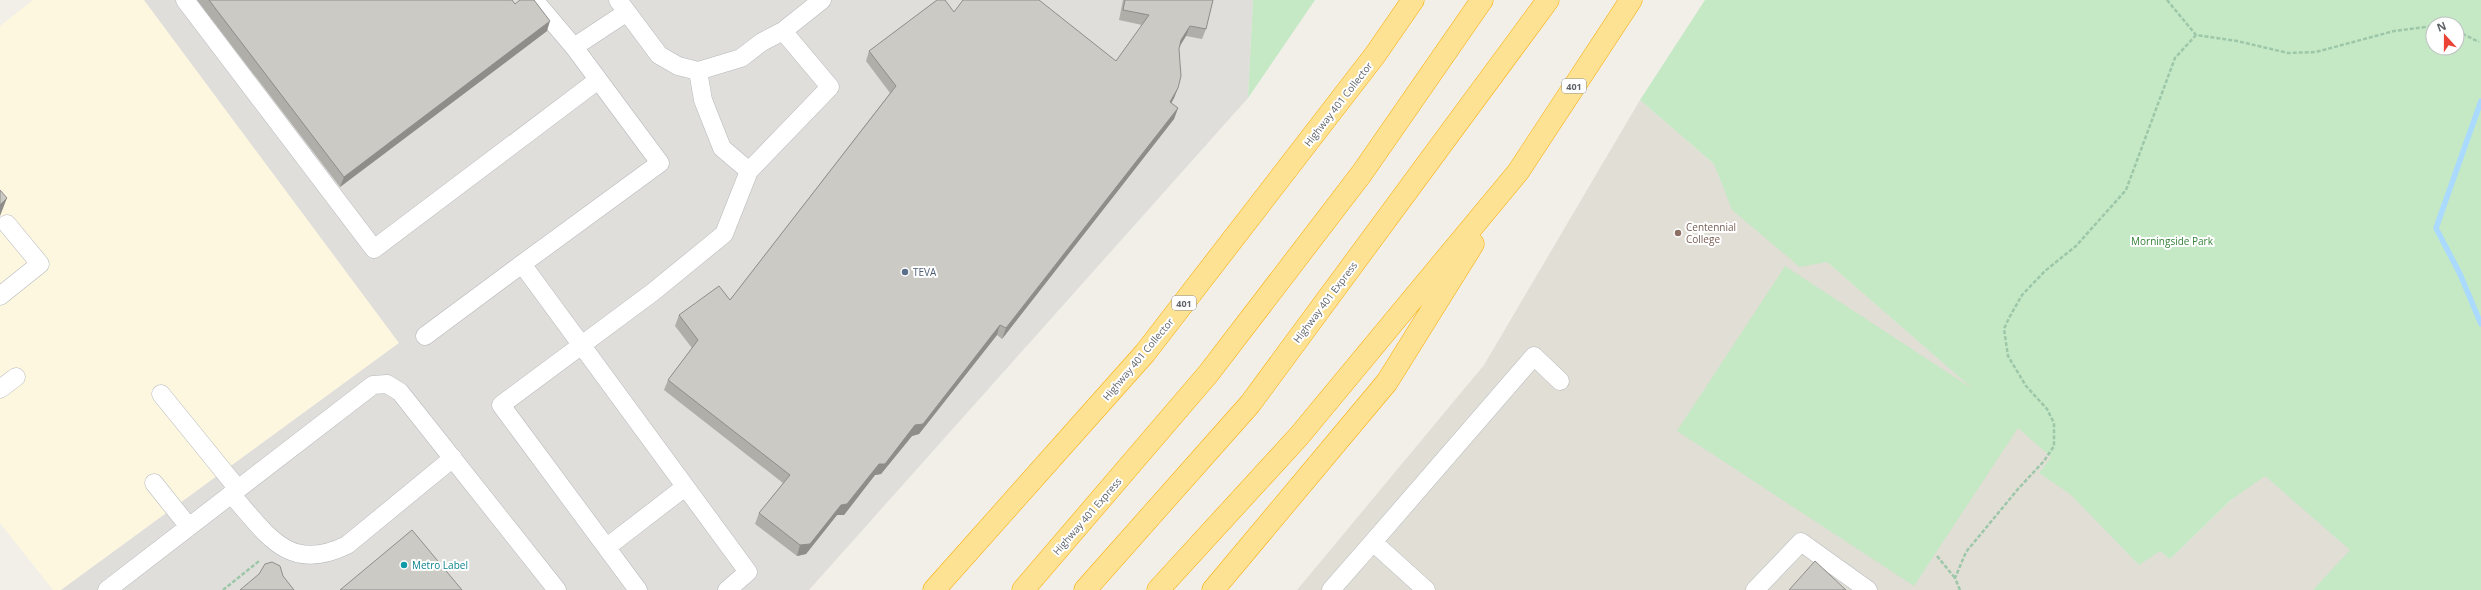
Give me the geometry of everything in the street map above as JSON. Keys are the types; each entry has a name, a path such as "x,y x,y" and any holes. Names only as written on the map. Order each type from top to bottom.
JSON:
{"highway":[{"name":"Highway 401 Collector","path":"934,590 1145,353 1375,55 1413,0"},
{"name":"Highway 401 Express","path":"1023,590 1208,374 1362,173 1482,0"},
{"name":"Highway 401 Express","path":"1085,590 1250,404 1548,0"},
{"name":"401","path":"1158,590 1299,436 1518,172 1631,0"},
{"path":"1213,590 1387,382 1518,172"}],"street":[{"path":"185,0 374,250 598,80"},
{"path":"425,336 660,163 574,47 534,0"},
{"path":"574,47 622,6 660,55 678,66 698,70 741,58 762,42 783,31 822,0"},
{"path":"638,590 501,405 653,292 724,234 749,171 830,87 783,31"},
{"path":"698,70 703,100 722,148 749,171"},
{"path":"0,296 40,264 7,224"},
{"path":"522,264 748,572 727,590"},
{"path":"1331,590 1534,356 1560,381"},
{"path":"0,390 16,377"},
{"path":"107,590 373,385 386,384 400,392 557,590"},
{"path":"161,394 277,545 303,555 328,554 347,545 453,458"},
{"path":"154,483 190,527"},
{"path":"607,547 685,487"},
{"path":"1373,542 1426,590"},
{"path":"1755,590 1801,542 1868,590"}],"path":[{"path":"2167,0 2196,35 2237,41 2288,53 2316,52 2394,31 2425,27"},
{"path":"1955,578 1966,552 2018,489 2044,461 2054,446 2054,424 2047,409 2026,386 2008,356 2004,329 2022,295 2045,271 2076,246 2126,190 2175,58 2196,35"},
{"path":"2465,35 2479,42"},
{"path":"1937,556 1955,578 1960,590"},
{"path":"223,590 259,562"}],"shaded area":[{"path":"33,0 144,0 399,343 61,590 53,590 0,523 0,26"},
{"path":"144,0 1253,0 1248,98 809,590 61,590 399,343"},
{"name":"Centennial College","path":"1640,100 2170,559 2272,461 2392,590 1297,590 1484,365"}],"green space":[{"path":"1253,0 1315,0 1248,98"},
{"name":"Morningside Park","path":"1705,0 2481,0 2481,590 2313,590 2350,550 2265,476 2231,500 2170,559 2160,551 2139,565 2070,494 2039,473 2051,457 2018,428 1914,586 1677,431 1785,266 1973,389 1827,262 1800,267 1732,210 1714,164 1640,100"}],"building":[{"path":"209,0 512,0 515,4 520,0 534,0 550,21 344,177"},
{"name":"TEVA","path":"937,0 945,0 954,12 963,0 1039,0 1116,61 1149,15 1123,10 1125,0 1213,0 1206,29 1190,26 1181,40 1179,49 1181,76 1178,88 1170,102 1178,108 1006,328 1000,325 923,424 915,425 885,464 879,464 847,504 841,505 810,544 800,545 759,513 790,475 668,380 698,340 679,315 719,286 730,300 896,86 869,51"},
{"path":"0,190 7,198 0,205"},
{"name":"Metro Label","path":"412,530 462,590 340,590"},
{"path":"1815,561 1846,590 1789,590"},
{"path":"272,562 280,566 283,576 294,590 240,590 259,574 265,564"}],"waterway":[{"path":"2481,101 2436,228 2460,274 2481,324"}],"place":[{"name":"Centennial College","path":"1678,233"},
{"name":"TEVA","path":"905,272"},
{"name":"Metro Label","path":"404,565"}]}
